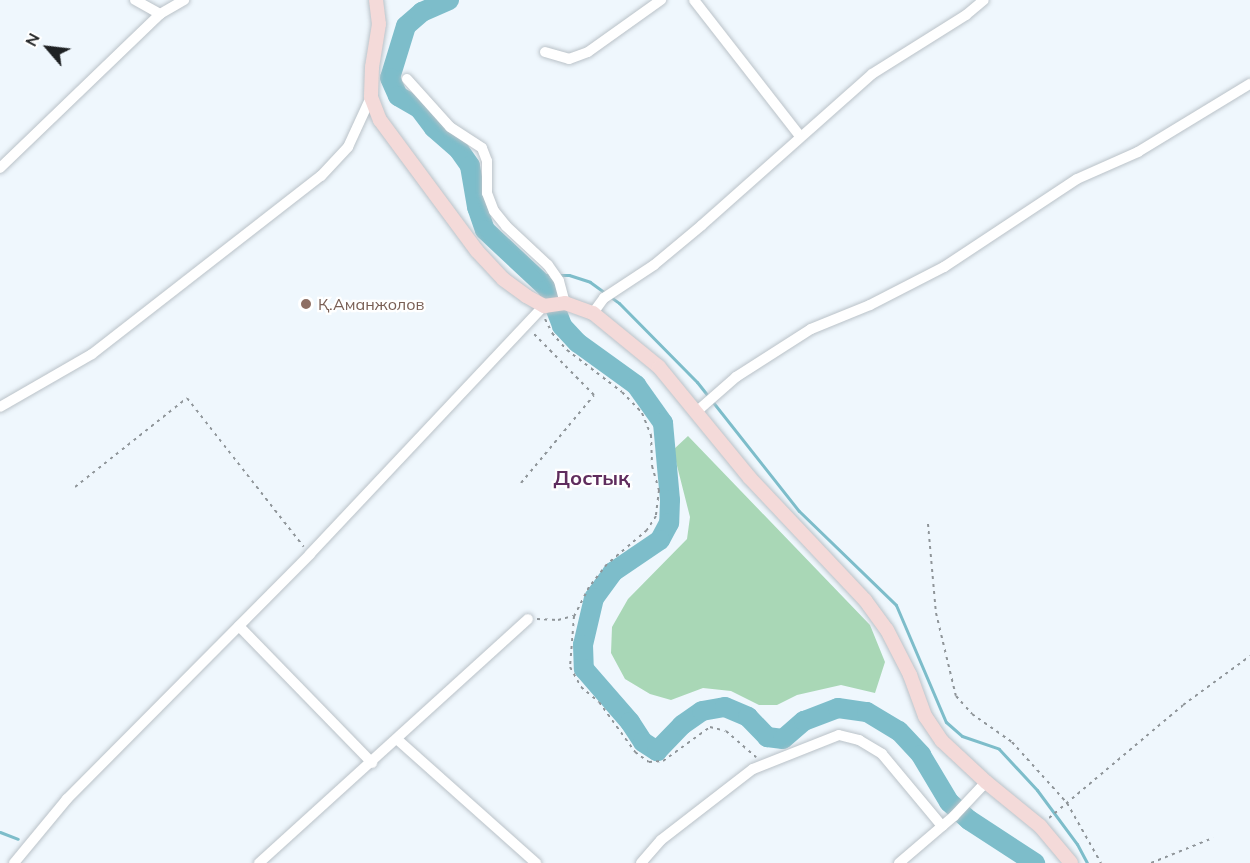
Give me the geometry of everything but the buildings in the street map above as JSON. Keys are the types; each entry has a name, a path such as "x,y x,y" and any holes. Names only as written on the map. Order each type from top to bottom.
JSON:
{"main road":[{"path":"376,0 379,24 372,67 371,97 380,120 477,251 503,279 544,306 565,303 593,313 659,367 694,413 749,477 865,600 887,630 910,675 925,716 942,741 986,782 1040,826 1071,863"}],"street":[{"path":"135,0 160,14"},
{"path":"0,168 160,14 184,0"},
{"path":"545,52 569,59 588,52 661,0"},
{"path":"694,0 800,136"},
{"path":"593,313 604,298 654,265 702,225 872,74 966,15 984,0"},
{"path":"408,79 450,127 482,148 487,162 487,193 494,211 506,226 548,265 560,281 565,303"},
{"path":"694,413 736,377 811,329 870,305 944,267 1077,179 1138,152 1250,84"},
{"path":"0,407 92,354 321,176 348,147 371,97"},
{"path":"14,863 68,799 310,554 544,306"},
{"path":"259,863 398,740 528,619"},
{"path":"239,626 372,763"},
{"path":"641,863 661,840 753,769 839,735 859,740 882,754 942,826"},
{"path":"398,740 536,863"},
{"path":"899,863 954,816 986,782"}],"path":[{"path":"544,306 546,322 552,333 567,350 622,392 642,413 651,435 652,466 659,490 656,516 647,530 607,564 589,587 574,616 570,667 581,687 599,702 635,752 649,762 663,761 711,727 726,731 765,764"},
{"path":"521,483 594,395 526,326"},
{"path":"75,487 187,398 310,554"},
{"path":"928,524 936,613 956,696 972,714 1012,742 1066,803 1101,863"},
{"path":"528,619 558,620 574,616"},
{"path":"1040,826 1183,705 1250,656"},
{"path":"1151,863 1213,838"}],"green space":[{"path":"688,436 870,625 885,662 875,693 841,685 797,695 777,705 759,705 731,691 703,688 671,700 650,694 625,679 611,653 612,627 628,599 687,539 690,517 673,450"}],"waterway":[{"path":"449,0 422,12 406,26 390,78 398,96 419,108 434,128 459,150 470,166 477,207 485,230 548,289 562,326 578,343 636,385 663,423 670,500 669,523 660,540 613,572 594,598 583,645 584,669 630,722 643,742 657,751 682,725 702,711 725,707 748,717 767,737 783,739 804,721 838,708 867,712 899,731 921,755 949,802 969,820 1035,863"},
{"path":"533,275 552,275"},
{"path":"558,275 569,275 590,282 619,303 697,382 799,511 896,605 946,722 962,736 999,749 1037,790 1077,844 1087,863"},
{"path":"0,832 18,839"}],"place":[{"name":"Қ.Аманжолов","path":"306,304"}],"district":[{"name":"Достық","path":"592,477"}]}
